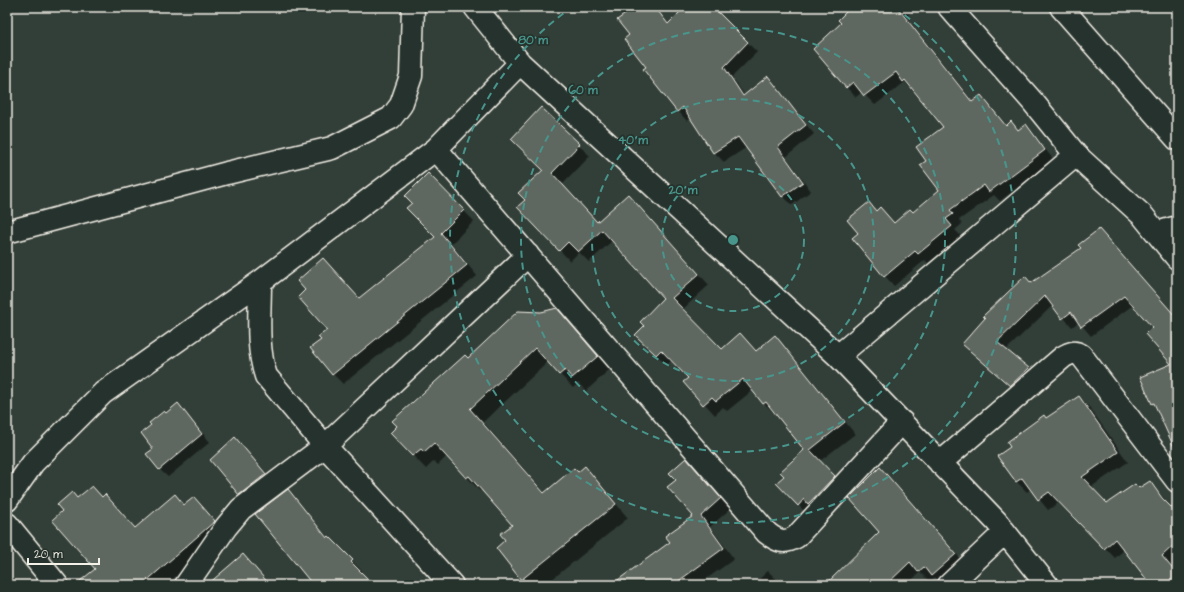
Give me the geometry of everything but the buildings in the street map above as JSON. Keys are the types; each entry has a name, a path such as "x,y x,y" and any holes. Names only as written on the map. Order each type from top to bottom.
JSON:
{"street":[{"path":"7,232 227,173 332,148 391,118 401,105 411,76 413,7"},
{"path":"475,7 520,63 838,356 1005,532 1047,585"},
{"path":"949,7 1033,102 1076,155 1143,216 1167,230 1177,258"},
{"path":"1061,7 1177,139"},
{"path":"7,500 33,463 103,393 260,282 436,149 520,63"},
{"path":"436,149 767,533 776,541 789,541 796,537 902,422"},
{"path":"838,356 1076,155"},
{"path":"186,585 226,527 241,509 325,446 528,255"},
{"path":"260,282 261,362 266,376 325,446 452,585"},
{"path":"940,463 1063,357 1069,353 1076,352 1081,355 1175,475"},
{"path":"7,524 57,585"},
{"path":"950,585 1005,532"}]}
